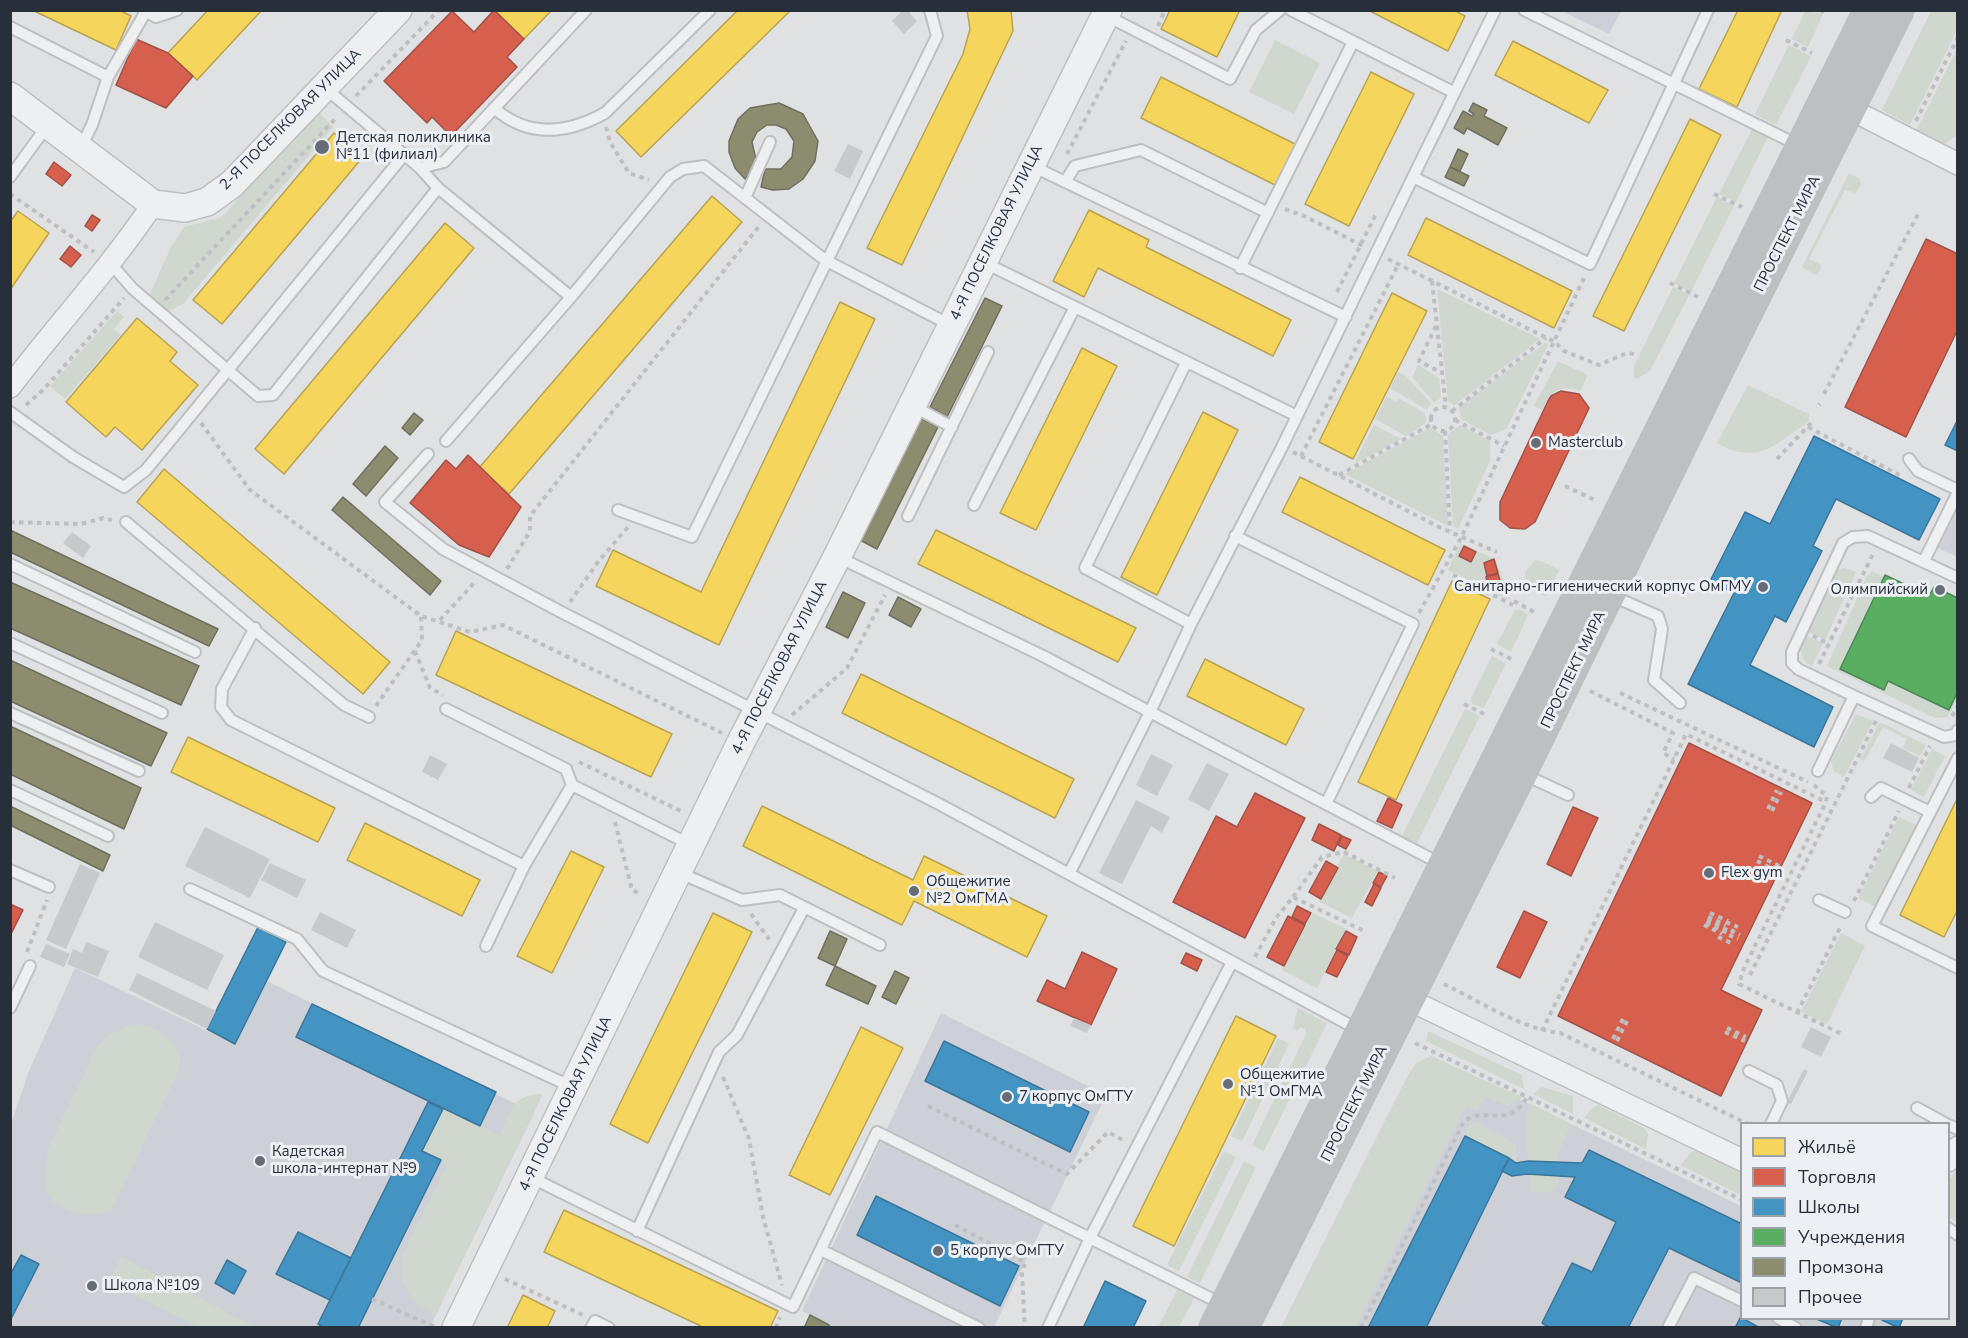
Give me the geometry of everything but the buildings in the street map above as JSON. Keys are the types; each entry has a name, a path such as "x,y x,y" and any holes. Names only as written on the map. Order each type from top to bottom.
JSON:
{"main road":[{"name":"ПРОСПЕКТ МИРА","path":"1218,1316 1361,1031 1395,994 1522,774 1579,626 1800,146 1868,10"},
{"name":"ПРОСПЕКТ МИРА","path":"1244,1328 1395,994 1444,866 1579,626 1610,595 1900,10"}],"street":[{"name":"2-Я ПОСЕЛКОВАЯ УЛИЦА","path":"153,204 185,208 207,202 231,184 398,10"},
{"name":"4-Я ПОСЕЛКОВАЯ УЛИЦА","path":"456,1328 680,873 757,711 913,406 1106,13"},
{"path":"10,96 81,147 153,204 111,264 41,345 10,387"},
{"path":"1850,109 1958,164"},
{"path":"1395,994 1740,1159"}],"lane":[{"path":"81,147 92,125 108,77 144,12 156,17 177,10"},
{"path":"420,168 444,162 586,10"},
{"path":"494,108 518,125 540,129 566,130 586,124 605,113 710,10"},
{"path":"618,510 692,537 825,260 937,36 930,10"},
{"path":"1106,13 1132,29 1230,79 1256,30 1280,10"},
{"path":"1291,10 1453,92"},
{"path":"1069,874 1191,624 1346,316 1370,250 1413,177 1495,10"},
{"path":"1524,10 1800,146"},
{"path":"1413,177 1590,264 1708,10"},
{"path":"10,27 108,77"},
{"path":"1240,268 1353,42"},
{"path":"325,88 420,168 438,188 571,297"},
{"path":"10,177 49,123"},
{"path":"745,198 770,142"},
{"path":"1060,180 1075,166 1141,150 1271,209"},
{"path":"12,414 73,458 124,488 146,470 403,156"},
{"path":"1030,165 1240,268 1346,316"},
{"path":"446,441 571,297 670,177 683,170 704,166 825,260 952,326"},
{"path":"111,264 133,289 258,396 273,395 438,188"},
{"path":"983,262 1074,309 1297,416"},
{"path":"974,505 1074,309"},
{"path":"908,516 988,352"},
{"path":"1186,363 1084,568 1191,624"},
{"path":"913,406 952,427"},
{"path":"428,454 385,502 443,549 1069,874 1361,1031"},
{"path":"1909,459 1918,471 1958,491 1924,561"},
{"path":"126,522 344,705 369,717"},
{"path":"1235,536 1413,624 1326,804"},
{"path":"1958,578 1868,536 1853,537 1843,543 1792,652 1792,663 1798,669 1854,696 1944,737 1955,735 1958,730"},
{"path":"837,557 1150,712 1444,866"},
{"path":"10,564 195,652"},
{"path":"1610,595 1658,616 1662,629 1654,680 1680,703"},
{"path":"255,628 222,689 221,707 231,720 524,866"},
{"path":"10,643 162,712"},
{"path":"1818,771 1854,696"},
{"path":"446,709 566,769 572,785 693,846"},
{"path":"10,713 139,771"},
{"path":"1958,758 1872,926 1958,968"},
{"path":"1522,774 1568,795"},
{"path":"486,946 524,866 572,785"},
{"path":"1871,797 1881,789 1930,812"},
{"path":"10,790 108,836"},
{"path":"10,870 49,887"},
{"path":"680,873 741,900 780,896 880,945"},
{"path":"190,889 297,939 323,971 574,1088"},
{"path":"1819,900 1849,908"},
{"path":"637,1231 718,1052 737,1035 804,908"},
{"path":"1048,1328 1090,1238 1232,962"},
{"path":"10,1008 30,966"},
{"path":"1749,1071 1777,1085 1782,1101 1772,1122"},
{"path":"1917,1108 1943,1122"},
{"path":"530,1177 793,1307 877,1132 1090,1238 1218,1316"},
{"path":"820,1250 979,1328"},
{"path":"1668,1328 1694,1278 1740,1300"},
{"path":"1782,1320 1796,1328"},
{"path":"593,1324 609,1328"}],"path":[{"path":"157,309 439,10"},
{"path":"1820,10 1827,14"},
{"path":"1060,180 1132,29"},
{"path":"1908,138 1958,37"},
{"path":"1786,40 1812,53"},
{"path":"605,113 610,142 629,173 664,186"},
{"path":"10,194 111,264"},
{"path":"1714,194 1742,207"},
{"path":"1271,209 1304,216 1555,342 1564,351 1599,365 1627,353 1634,354"},
{"path":"1824,394 1918,214"},
{"path":"440,620 485,570 504,576 530,531 530,516 768,216"},
{"path":"1413,624 1462,536 1590,264"},
{"path":"1301,456 1398,265"},
{"path":"1432,281 1446,407"},
{"path":"1670,283 1698,297"},
{"path":"12,414 45,388 133,289"},
{"path":"1437,325 1419,361 1442,373"},
{"path":"1452,411 1546,338"},
{"path":"1446,407 1452,411 1455,420 1452,428 1445,431 1436,429 1432,424 1431,416 1434,410 1446,407"},
{"path":"192,414 250,490 421,616 440,620 470,632 503,624 727,735"},
{"path":"1455,420 1504,446"},
{"path":"1339,476 1432,424"},
{"path":"1777,459 1809,425 1911,481"},
{"path":"1445,431 1450,531"},
{"path":"1282,447 1497,552"},
{"path":"1565,486 1598,501"},
{"path":"10,522 81,524 103,518 126,522"},
{"path":"563,613 598,562 636,518"},
{"path":"1814,676 1879,541"},
{"path":"1453,575 1536,613"},
{"path":"783,724 847,668 892,583"},
{"path":"369,717 422,640 421,616"},
{"path":"1491,649 1513,660"},
{"path":"1588,690 1672,732 1663,753 1674,759"},
{"path":"1620,693 1818,787 1827,796 1744,968 1739,984 1844,1035"},
{"path":"1464,704 1484,714"},
{"path":"1850,707 1877,720"},
{"path":"1750,975 1883,708"},
{"path":"1542,1031 1686,734 1826,802"},
{"path":"1920,740 1939,750"},
{"path":"1849,908 1930,746"},
{"path":"1770,810 1779,791"},
{"path":"611,804 633,890 647,897"},
{"path":"1247,971 1276,918 1322,857 1344,852 1395,878"},
{"path":"1759,856 1779,866"},
{"path":"1757,861 1776,871"},
{"path":"30,966 25,957 50,895 49,887"},
{"path":"1293,897 1366,932"},
{"path":"741,900 780,955"},
{"path":"1707,920 1736,934"},
{"path":"1707,920 1736,934"},
{"path":"1707,920 1736,934"},
{"path":"1797,1013 1842,924"},
{"path":"1722,928 1736,934"},
{"path":"1722,928 1731,942"},
{"path":"1444,984 1542,1031 1560,1033 1744,1122"},
{"path":"1615,1040 1625,1020"},
{"path":"1726,1030 1745,1039"},
{"path":"1414,1043 1740,1199"},
{"path":"718,1052 724,1077 749,1139 763,1217 787,1296 787,1303 776,1328"},
{"path":"1361,1328 1464,1121 1473,1115 1504,1117 1517,1110 1527,1096"},
{"path":"928,1106 1067,1174 1108,1132 1137,1148"},
{"path":"955,1225 1025,1262 1022,1274 1025,1328"},
{"path":"501,1277 593,1324"},
{"path":"372,1299 435,1327"}],"shaded area":[{"path":"1562,11 1621,11 1609,34"},
{"path":"1805,11 1823,14 1808,47 1792,39"},
{"path":"1931,11 1957,11 1957,30 1910,125 1882,110"},
{"path":"1275,40 1320,63 1294,114 1249,92"},
{"path":"1789,45 1811,56 1776,125 1755,114"},
{"path":"1957,49 1957,135 1943,145 1916,131"},
{"path":"317,110 333,127 183,304 166,312 149,296 171,247 184,227 222,217"},
{"path":"1753,127 1769,135 1736,202 1719,194"},
{"path":"1849,173 1860,179 1861,184 1856,193 1845,190 1809,259 1821,265 1816,275 1802,267"},
{"path":"1717,197 1734,206 1691,292 1674,283"},
{"path":"1673,287 1689,295 1650,371 1637,379 1634,378 1634,366"},
{"path":"1437,289 1540,339 1455,405 1448,402"},
{"path":"117,311 124,317 114,329 121,335 65,399 50,386"},
{"path":"1545,343 1548,345 1506,429 1491,435 1461,419 1459,407"},
{"path":"1558,361 1588,375 1580,391 1566,388 1556,391 1542,410 1534,406"},
{"path":"1418,365 1439,378 1441,398 1434,402 1412,377"},
{"path":"1398,372 1407,377 1431,403 1427,410 1390,388"},
{"path":"1748,385 1809,414 1809,421 1766,450 1744,453 1717,443"},
{"path":"1387,396 1396,402 1398,398 1425,413 1426,423 1406,436 1375,419"},
{"path":"1374,425 1401,439 1356,463 1355,461"},
{"path":"1460,425 1490,441 1490,461 1458,529 1453,526 1448,435"},
{"path":"1430,428 1443,436 1448,526 1345,474"},
{"path":"1957,510 1957,557 1938,548"},
{"path":"1460,543 1495,559 1511,601 1448,570"},
{"path":"1535,560 1559,570 1546,596 1534,591 1528,585 1525,572"},
{"path":"1845,568 1856,572 1825,640 1808,632 1835,575 1838,570"},
{"path":"1872,571 1884,577 1840,669 1884,690 1888,681 1948,709 1957,691 1957,701 1947,717 1935,718 1827,666 1867,576"},
{"path":"1515,610 1522,610 1528,615 1511,652 1497,644"},
{"path":"1807,636 1823,643 1812,666 1805,660 1802,653"},
{"path":"1492,656 1506,663 1484,708 1472,704 1471,698"},
{"path":"1465,709 1480,716 1417,843 1402,836"},
{"path":"1856,714 1873,721 1844,777 1834,771 1831,761"},
{"path":"1880,722 1926,745 1920,756 1903,748 1907,739 1883,727 1864,762 1860,760"},
{"path":"1932,749 1945,756 1924,797 1911,790"},
{"path":"1899,817 1918,826 1878,908 1858,898"},
{"path":"1344,854 1378,871 1352,918 1318,901"},
{"path":"1313,913 1346,929 1317,988 1282,970"},
{"path":"1841,933 1865,946 1827,1024 1801,1012"},
{"name":"Кадетская школа-интернат №9","path":"75,968 235,1044 267,981 534,1113 430,1327 11,1328 11,1124 29,1071"},
{"path":"1298,1008 1327,1023 1264,1151 1252,1145 1306,1034 1305,1029 1301,1027 1297,1031 1293,1028"},
{"path":"941,1013 1106,1095 994,1327 829,1327 802,1311"},
{"path":"133,1024 156,1030 170,1039 178,1053 179,1068 111,1211 92,1214 73,1212 57,1204 45,1188 48,1149 97,1047 109,1035"},
{"path":"1428,1031 1522,1075 1524,1089 1426,1041"},
{"path":"1278,1038 1289,1044 1242,1141 1231,1136"},
{"path":"1431,1056 1522,1097 1508,1106 1485,1097 1478,1111 1466,1106 1356,1327 1281,1327 1407,1077 1416,1063"},
{"path":"1434,1058 1740,1206 1740,1320 1884,1320 1897,1327 1302,1328"},
{"path":"1542,1087 1573,1096 1573,1114 1533,1094"},
{"path":"543,1094 435,1316 419,1305 408,1292 401,1268 401,1258 447,1165 422,1151 443,1109 500,1135 510,1111 518,1101 524,1097"},
{"path":"1530,1103 1571,1124 1559,1151 1558,1186 1547,1193 1531,1191 1525,1123"},
{"path":"1598,1105 1644,1128 1648,1134 1646,1149 1584,1118 1592,1108"},
{"path":"1478,1122 1516,1145 1516,1163 1462,1135 1470,1125"},
{"path":"1224,1151 1236,1157 1179,1271 1167,1265"},
{"path":"1696,1151 1740,1172 1740,1194 1681,1165 1691,1152"},
{"path":"1244,1161 1256,1167 1200,1283 1187,1277"},
{"path":"1957,1167 1957,1222 1950,1218 1950,1179"},
{"path":"121,1257 255,1327 199,1327 109,1282"},
{"path":"1177,1290 1194,1298 1179,1327 1158,1327"}],"place":[{"name":"Детская поликлиника №11 (филиал)","path":"322,147"},
{"name":"Masterclub","path":"1536,443"},
{"name":"Санитарно-гигиенический корпус ОмГМУ","path":"1763,587"},
{"name":"Олимпийский","path":"1940,590"},
{"name":"Flex gym","path":"1709,873"},
{"name":"Общежитие №2 ОмГМА","path":"914,891"},
{"name":"Общежитие №1 ОмГМА","path":"1228,1084"},
{"name":"7 корпус ОмГТУ","path":"1007,1097"},
{"name":"Кадетская школа-интернат №9","path":"260,1161"},
{"name":"5 корпус ОмГТУ","path":"938,1251"},
{"name":"Школа №109","path":"92,1286"}]}
